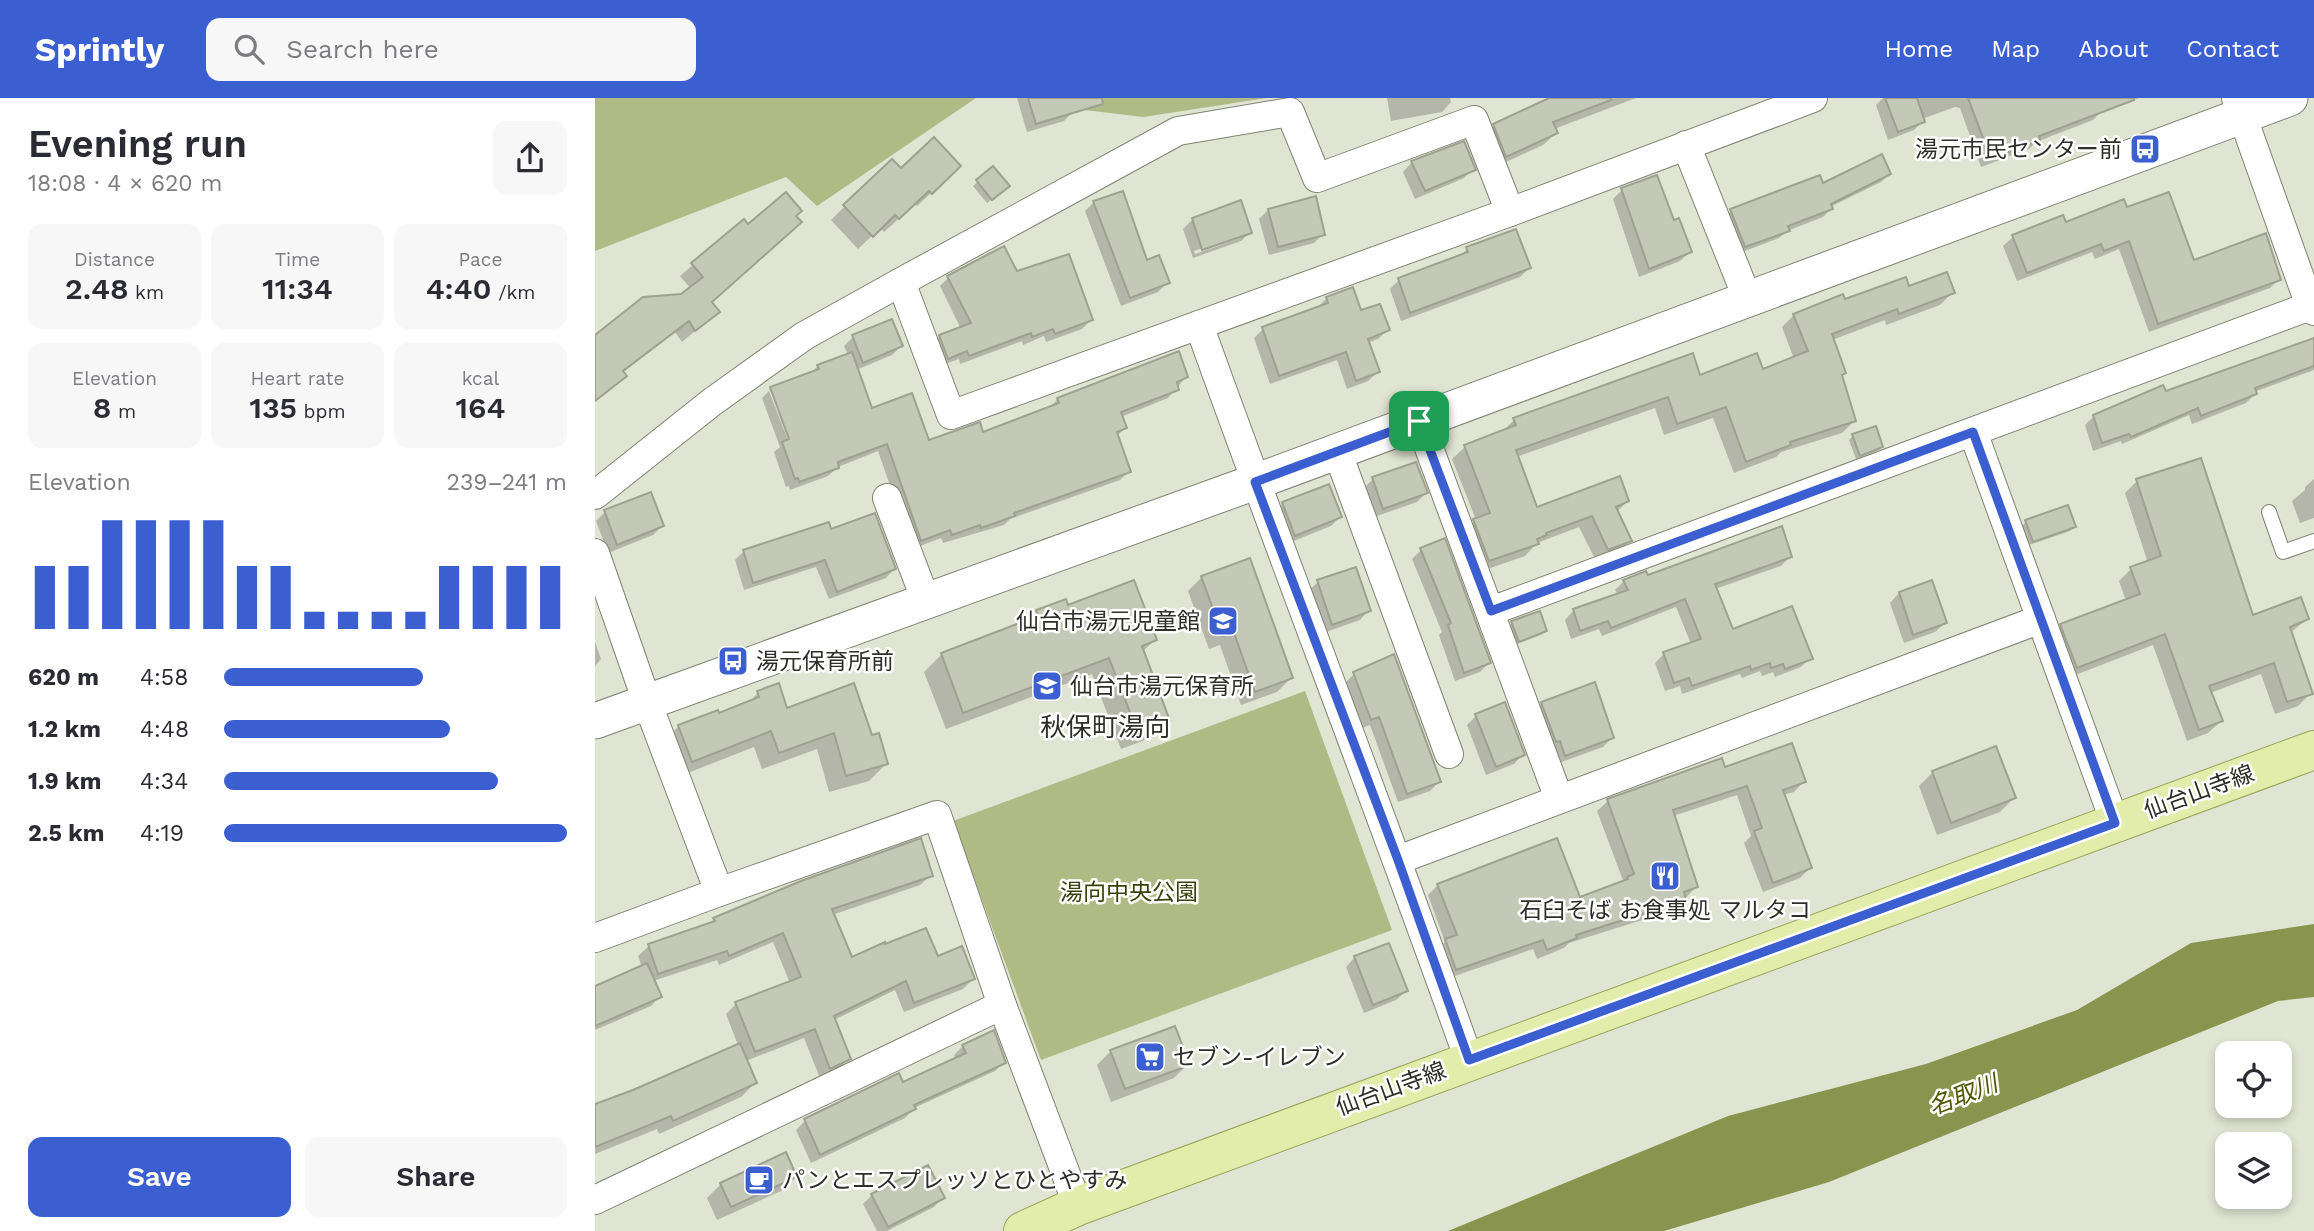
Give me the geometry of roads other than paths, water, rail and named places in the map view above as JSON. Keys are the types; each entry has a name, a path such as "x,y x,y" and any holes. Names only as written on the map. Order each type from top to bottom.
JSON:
{"main road":[{"name":"仙台山寺線","path":"1023,1231 1078,1206 1469,1060 2314,750"}],"street":[{"path":"901,282 951,415 1510,212 1813,98"},
{"path":"595,721 1748,300 2239,107 2290,98"},
{"path":"1491,611 2312,308 2239,107"},
{"path":"595,495 712,402 804,336 1178,131 1290,112 1317,178 1474,120 1510,212"},
{"path":"1686,145 1748,300"},
{"path":"1199,325 1255,482 1398,860 1469,1060"},
{"path":"1419,421 1559,799"},
{"path":"1973,432 2115,823"},
{"path":"1337,451 1449,754"},
{"path":"887,498 926,601"},
{"path":"595,553 647,702 719,891"},
{"path":"1398,860 2041,619"},
{"path":"595,938 719,891 937,815 1002,1004 1078,1206"},
{"path":"595,1200 1002,1004"}],"lane":[{"path":"2269,512 2283,552 2314,541"}],"water":[{"name":"名取川","path":"2314,924 2314,997 2278,1001 1829,1182 1664,1231 1448,1231 1728,1116 1926,1064 2077,1010 2191,943"}],"place":[{"name":"湯元市民センター前","path":"2145,149"},
{"name":"仙台市湯元児童館","path":"1223,621"},
{"name":"湯元保育所前","path":"733,661"},
{"name":"仙台市湯元保育所","path":"1047,686"},
{"name":"石臼そば お食事処 マルタコ","path":"1665,876"},
{"name":"セブン-イレブン","path":"1150,1057"},
{"name":"パンとエスプレッソとひとやすみ","path":"759,1180"}],"district":[{"name":"秋保町湯向","path":"1105,727"}],"park label":[{"name":"湯向中央公園","path":"1129,892"}]}
